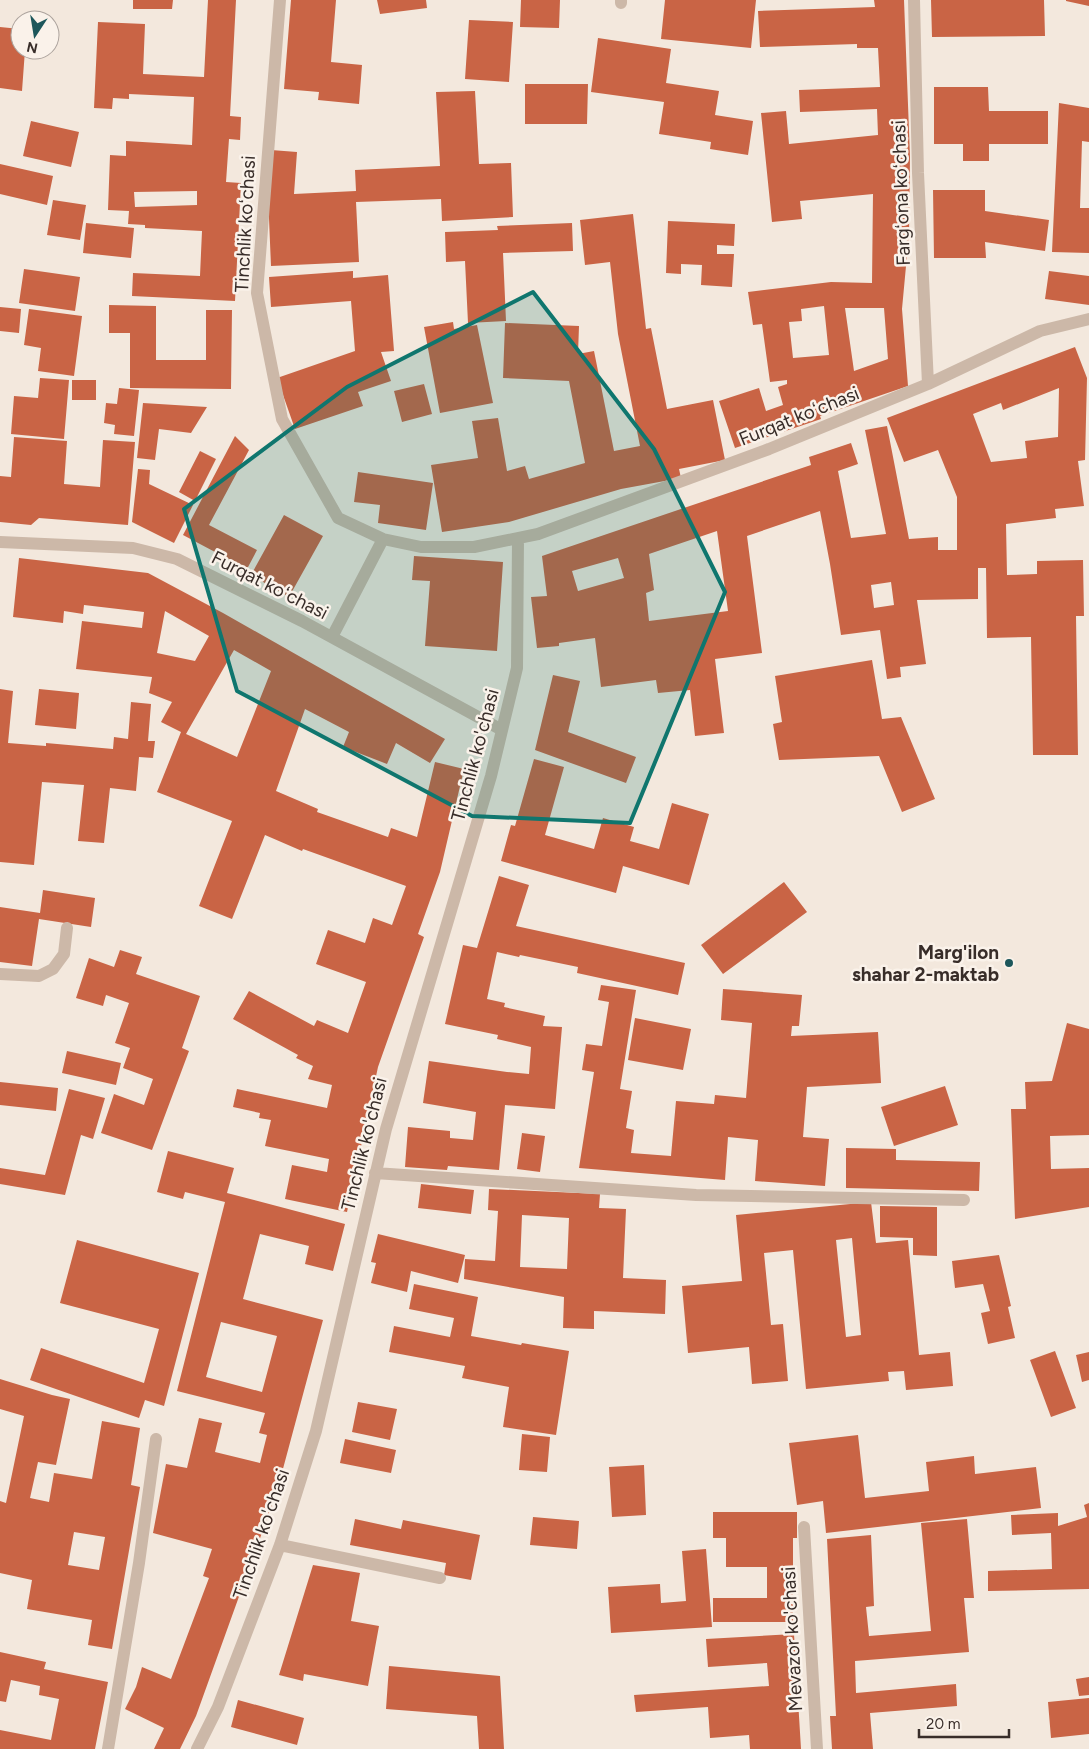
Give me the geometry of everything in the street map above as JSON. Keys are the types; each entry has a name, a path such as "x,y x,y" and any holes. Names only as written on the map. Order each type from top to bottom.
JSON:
{"street":[{"name":"Tinchlik koʻchasi","path":"280,0 257,292 282,419 338,518 383,539 421,547 474,547 518,538"},
{"name":"Fargʻona koʻchasi","path":"914,0 918,173 928,384"},
{"name":"Furqat koʻchasi","path":"518,538 538,534 769,449 928,384 1040,331 1089,319"},
{"name":"Tinchlik ko'chasi","path":"197,1749 218,1707 280,1545 316,1431 386,1128 488,786 517,668 518,538"},
{"path":"332,638 383,539"},
{"name":"Furqat koʻchasi","path":"0,542 133,548 177,559 332,638 502,730"},
{"path":"0,974 39,976 53,970 64,954 67,928"},
{"path":"375,1174 696,1195 964,1200"},
{"path":"108,1749 139,1563 156,1439"},
{"name":"Mevazor ko'chasi","path":"804,1526 817,1749"},
{"path":"280,1545 440,1578"}],"highlighted area":[{"path":"533,292 654,449 725,592 630,823 472,816 237,691 184,509 347,387"}],"building":[{"path":"133,0 173,0 172,9 133,9"},
{"path":"208,0 236,0 230,116 241,117 240,140 229,139 226,182 241,183 235,301 132,296 133,273 200,276 202,231 145,228 145,225 128,224 129,211 108,210 110,155 126,156 126,141 192,145 194,97 129,94 129,99 113,98 112,109 94,108 98,22 145,24 143,74 204,77","holes":["197,191 197,205 135,207 134,192"]},
{"path":"291,0 336,0 331,62 362,65 359,104 318,100 319,92 284,89"},
{"path":"377,0 426,0 427,8 380,14"},
{"path":"521,0 560,0 559,28 520,27"},
{"path":"665,0 756,0 751,48 661,39"},
{"path":"874,0 904,0 910,157 909,234 902,309 908,386 820,416 821,419 735,448 719,401 759,388 766,411 783,405 778,387 787,384 787,380 770,382 762,324 753,325 748,292 831,282 872,283 873,194 800,201 802,219 772,222 761,113 786,111 789,144 878,135 877,109 800,112 799,90 880,87 878,48 857,48 857,44 760,47 758,11 875,7","holes":["824,306 829,355 793,358 789,322 802,321 801,309","845,308 884,308 888,359 854,371"]},
{"path":"931,0 1044,0 1045,36 932,37"},
{"path":"1089,0 1089,6 1066,1"},
{"path":"469,20 513,22 509,82 465,79"},
{"path":"0,27 10,28 10,60 24,60 22,91 0,88"},
{"path":"598,38 671,49 666,83 719,91 715,115 753,121 748,155 710,149 711,142 659,134 664,102 591,92"},
{"path":"525,84 588,84 587,124 525,124"},
{"path":"934,87 988,87 989,111 1048,111 1048,144 989,144 989,161 963,161 963,144 934,144"},
{"path":"475,91 479,164 511,163 513,217 442,221 441,199 356,202 359,262 271,266 268,195 271,150 297,152 294,194 356,191 355,170 440,166 436,92"},
{"path":"1059,103 1089,108 1089,142 1082,141 1080,208 1089,208 1089,253 1052,252"},
{"path":"31,121 79,132 71,167 23,156"},
{"path":"0,164 53,176 47,205 0,194"},
{"path":"933,190 985,190 985,211 1049,220 1045,251 985,242 986,258 934,258"},
{"path":"53,200 86,205 80,240 47,235"},
{"path":"633,214 646,329 651,328 667,409 713,400 725,460 679,469 681,478 621,489 509,522 442,532 431,465 478,458 472,421 498,418 507,471 525,466 529,479 585,463 569,381 503,378 505,323 579,326 578,354 594,351 614,451 640,446 618,334 610,262 585,265 580,220"},
{"path":"668,221 735,224 734,246 717,245 717,254 734,254 732,287 701,285 702,265 681,264 681,274 666,273"},
{"path":"86,223 134,228 131,258 83,253"},
{"path":"572,223 573,251 503,253 506,321 468,323 465,261 446,262 445,232 498,230 497,226"},
{"path":"24,269 80,277 75,311 19,303"},
{"path":"353,271 353,278 388,275 394,351 381,352 391,381 358,392 363,406 295,429 277,378 355,351 351,301 271,307 269,277"},
{"path":"1049,271 1089,276 1089,305 1045,299"},
{"path":"109,305 156,306 156,360 206,360 206,310 232,310 231,389 130,388 130,333 109,333"},
{"path":"0,307 21,309 19,333 0,331"},
{"path":"29,309 82,316 74,376 38,371 41,348 24,345"},
{"path":"453,322 454,329 477,325 493,403 440,413 424,327"},
{"path":"1075,347 1087,378 1085,460 1078,461 1084,506 1055,509 1056,518 1006,524 1007,575 1037,574 1037,561 1083,560 1084,616 1076,616 1078,755 1033,755 1031,637 987,638 986,568 978,568 978,599 917,600 926,664 900,667 901,677 887,679 880,630 841,635 820,511 747,536 762,653 715,659 724,733 695,736 690,690 658,693 656,680 601,687 595,638 559,643 559,646 537,648 531,597 547,596 542,556 811,465 809,457 851,443 858,464 838,471 851,538 886,534 865,430 887,426 909,539 938,537 938,550 957,550 957,497 938,450 904,462 887,418","holes":["1059,388 1058,437 1025,441 1027,458 991,462 973,414 1001,403 1003,410","717,531 728,611 649,621 646,593 654,590 649,554","618,558 624,578 578,591 572,571","891,582 894,605 874,608 871,585"]},
{"path":"40,378 69,380 64,439 11,434 14,396 38,398"},
{"path":"72,380 96,380 96,400 72,400"},
{"path":"424,384 432,414 402,422 394,391"},
{"path":"119,388 139,390 134,436 114,434 115,425 104,423 106,403 117,404"},
{"path":"143,403 207,407 191,433 159,429 155,460 137,458"},
{"path":"235,436 249,450 209,525 257,550 247,569 183,535"},
{"path":"14,437 67,441 64,484 100,487 103,440 135,442 128,525 39,518 31,525 0,522 0,476 11,477"},
{"path":"200,451 216,459 195,501 179,492"},
{"path":"138,469 150,470 149,484 193,505 174,543 132,522"},
{"path":"358,472 433,483 426,530 378,523 380,505 354,502"},
{"path":"284,515 323,536 289,597 251,575"},
{"path":"414,556 503,562 497,651 425,646 430,581 412,580"},
{"path":"19,558 148,573 223,613 445,739 430,763 396,743 387,764 343,747 349,732 305,709 276,791 318,809 317,812 388,837 391,828 417,837 435,762 464,769 440,872 418,934 424,937 378,1067 347,1212 285,1199 292,1165 327,1172 329,1159 265,1146 271,1120 259,1118 260,1113 233,1107 237,1089 327,1108 332,1085 308,1079 313,1066 296,1058 298,1055 233,1019 249,991 314,1026 317,1020 348,1033 366,982 316,964 328,930 365,943 373,918 392,925 406,886 303,849 302,851 265,835 232,919 199,906 232,821 157,792 181,732 161,722 172,702 149,693 152,677 76,669 82,621 142,628 144,612 84,605 83,614 64,611 63,623 13,617","holes":["165,611 209,636 195,661 157,653","234,650 271,671 237,757 186,734"]},
{"path":"872,660 882,719 901,717 935,799 902,812 879,756 779,760 773,724 782,722 775,676"},
{"path":"553,675 580,681 568,732 636,757 626,783 535,750"},
{"path":"0,689 13,691 8,743 46,746 46,743 113,749 114,737 128,739 131,702 151,704 148,741 155,741 153,758 139,757 136,791 110,788 104,843 78,841 84,785 42,782 34,865 0,862"},
{"path":"39,689 79,693 76,729 35,725"},
{"path":"534,759 564,767 545,835 594,849 603,818 634,827 630,841 659,849 672,803 709,814 689,885 623,866 616,893 501,861 511,825 515,826"},
{"path":"499,876 529,885 516,926 685,963 678,995 577,973 578,967 497,952 487,999 505,1003 504,1007 545,1016 543,1026 562,1027 555,1109 505,1105 499,1170 448,1166 447,1170 405,1167 408,1127 450,1131 450,1138 473,1140 476,1112 423,1103 429,1061 529,1074 531,1047 497,1039 498,1035 445,1024 463,945 477,948"},
{"path":"784,882 807,912 723,974 701,945"},
{"path":"43,890 95,898 91,927 39,919 32,966 0,962 0,907 40,913"},
{"path":"120,950 142,957 136,974 200,996 182,1048 189,1051 152,1150 101,1133 114,1094 144,1105 153,1079 123,1068 130,1048 115,1043 129,1003 106,995 103,1006 76,998 89,958 114,967"},
{"path":"601,985 636,990 620,1089 632,1091 626,1128 634,1130 631,1153 671,1156 676,1101 714,1104 715,1095 746,1098 752,1023 721,1020 723,989 802,995 799,1026 792,1026 791,1036 878,1032 881,1083 807,1087 803,1137 829,1139 825,1186 755,1181 758,1140 728,1137 725,1180 579,1168 594,1072 582,1070 586,1044 602,1046 609,1002 598,1000"},
{"path":"635,1018 691,1029 683,1070 628,1060"},
{"path":"1067,1023 1089,1029 1089,1135 1050,1136 1051,1169 1089,1168 1089,1207 1015,1219 1011,1109 1026,1109 1025,1082 1052,1081"},
{"path":"67,1051 121,1063 116,1085 62,1073"},
{"path":"0,1082 58,1088 56,1111 0,1105"},
{"path":"945,1086 958,1125 894,1146 881,1107"},
{"path":"69,1089 105,1098 93,1139 81,1135 65,1195 0,1184 0,1168 45,1175"},
{"path":"522,1133 545,1136 540,1172 517,1169"},
{"path":"846,1148 896,1149 896,1160 980,1162 979,1191 846,1188"},
{"path":"168,1151 234,1168 227,1193 345,1224 333,1271 305,1264 309,1246 260,1234 243,1299 323,1320 277,1491 196,1716 180,1749 154,1749 164,1728 125,1709 136,1687 142,1667 171,1679 209,1578 203,1576 212,1549 153,1533 166,1464 187,1468 199,1418 222,1423 215,1452 260,1463 267,1435 259,1433 265,1413 177,1391 225,1202 185,1192 183,1199 157,1192","holes":["221,1322 277,1336 262,1392 206,1377"]},
{"path":"421,1184 474,1190 471,1214 418,1208"},
{"path":"489,1189 600,1194 599,1208 626,1209 623,1278 666,1280 665,1314 594,1311 594,1329 563,1328 564,1297 464,1279 465,1259 495,1261 498,1211 488,1210","holes":["522,1215 569,1218 567,1269 520,1267"]},
{"path":"871,1202 876,1243 908,1240 919,1355 950,1352 953,1386 906,1390 904,1371 888,1372 889,1381 806,1389 793,1250 764,1253 771,1325 783,1324 788,1381 752,1384 749,1347 688,1353 682,1286 742,1281 736,1215","holes":["852,1238 861,1335 846,1337 836,1240"]},
{"path":"880,1206 937,1207 937,1256 913,1255 913,1238 880,1237"},
{"path":"378,1234 465,1255 458,1283 411,1271 407,1292 371,1283 376,1263 371,1262"},
{"path":"77,1240 199,1273 164,1406 145,1400 139,1418 30,1380 41,1348 144,1383 159,1329 60,1303"},
{"path":"999,1255 1011,1306 1008,1307 1015,1338 988,1344 981,1313 990,1311 983,1284 955,1288 952,1261"},
{"path":"414,1284 478,1297 471,1336 569,1351 556,1435 503,1427 509,1387 462,1378 465,1366 389,1352 394,1326 450,1337 454,1318 409,1309"},
{"path":"1055,1351 1076,1408 1051,1417 1030,1360"},
{"path":"1089,1352 1089,1380 1082,1382 1076,1355"},
{"path":"0,1379 70,1399 56,1465 38,1462 30,1498 49,1502 54,1473 92,1479 102,1421 140,1428 131,1485 140,1487 112,1649 88,1645 92,1620 27,1609 32,1580 0,1573 0,1501 6,1503 24,1416 0,1409","holes":["74,1532 105,1537 99,1570 68,1565"]},
{"path":"358,1402 397,1409 390,1440 352,1432"},
{"path":"522,1434 550,1437 547,1472 519,1470"},
{"path":"858,1435 865,1498 929,1491 926,1462 974,1456 975,1474 1036,1467 1041,1508 826,1533 823,1501 797,1505 789,1443"},
{"path":"345,1439 396,1450 391,1473 340,1463"},
{"path":"644,1465 646,1515 612,1517 609,1467"},
{"path":"1089,1503 1089,1589 988,1591 988,1571 1052,1569 1051,1533 1012,1535 1011,1515 1058,1513 1058,1526 1087,1517 1084,1505"},
{"path":"713,1512 797,1512 797,1538 793,1538 793,1622 713,1622 713,1598 767,1598 767,1567 726,1567 726,1538 713,1538"},
{"path":"533,1517 579,1521 577,1549 530,1545"},
{"path":"355,1519 401,1529 403,1520 480,1535 471,1580 444,1575 446,1563 350,1545"},
{"path":"967,1519 974,1598 964,1598 969,1652 855,1661 856,1693 956,1684 957,1706 870,1713 873,1749 832,1749 830,1716 836,1716 827,1539 871,1535 874,1606 866,1607 869,1636 931,1631 921,1523"},
{"path":"706,1549 712,1627 611,1633 608,1587 660,1584 661,1603 686,1601 682,1551"},
{"path":"313,1565 360,1573 351,1621 379,1626 368,1686 304,1674 303,1681 279,1675"},
{"path":"794,1634 801,1749 750,1749 749,1735 710,1738 708,1707 636,1712 634,1695 769,1686 767,1663 708,1667 706,1639"},
{"path":"0,1652 46,1662 44,1669 108,1682 95,1749 0,1749 0,1730 51,1740 59,1699 39,1695 40,1686 11,1680 6,1702 0,1701"},
{"path":"389,1666 500,1676 504,1749 479,1749 477,1716 386,1709"},
{"path":"1089,1677 1089,1695 1079,1696 1076,1679"},
{"path":"1089,1698 1089,1734 1051,1738 1048,1702"},
{"path":"238,1700 304,1718 297,1745 231,1727"}],"place":[{"name":"Marg'ilon shahar 2-maktab","path":"1009,963"}]}
